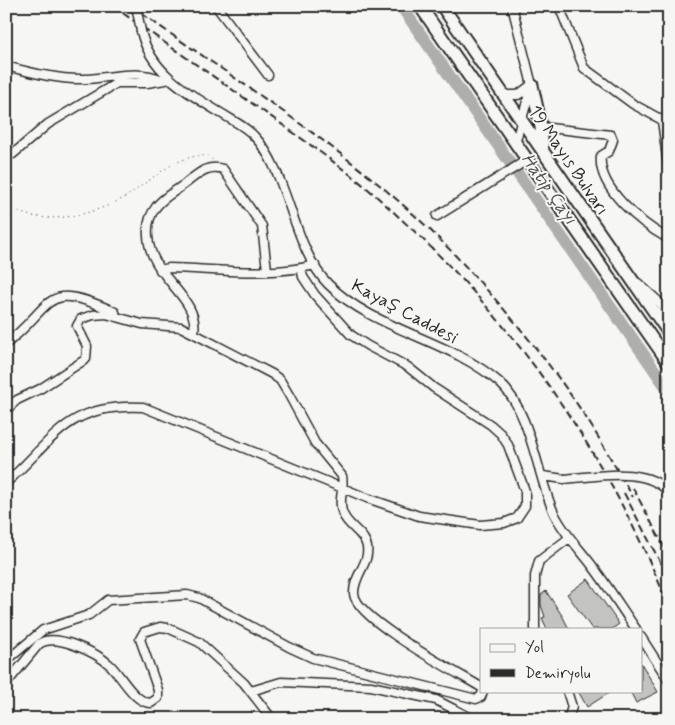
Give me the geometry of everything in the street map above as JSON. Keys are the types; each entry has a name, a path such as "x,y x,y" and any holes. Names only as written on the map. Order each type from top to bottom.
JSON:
{"highway":[{"name":"19 Mayıs Bulvarı","path":"420,6 515,144 523,163 643,322 669,363"},
{"name":"19 Mayıs Bulvarı","path":"442,6 669,333"},
{"path":"532,85 541,127 543,154"}],"street":[{"name":"Kayaş Caddesi","path":"136,6 141,31 153,57 171,79 186,92 244,128 261,143 315,265 327,283 346,299 466,360 501,384 517,407 543,476 554,513 569,538 594,568 635,628"},
{"path":"216,6 268,75"},
{"path":"512,6 532,85 515,144"},
{"path":"559,6 584,68 633,104 662,120 669,173"},
{"path":"6,66 59,78 86,79 150,75 162,80"},
{"path":"13,154 48,124 117,83 171,79"},
{"path":"503,95 518,95 532,85"},
{"path":"541,127 613,137 609,151 601,156 601,169 606,182 647,228 666,238 669,236"},
{"path":"437,216 523,163"},
{"path":"194,333 196,324 190,308 160,270 151,254 148,226 153,212 161,202 202,170 214,167 223,169 262,226 266,270"},
{"path":"160,270 169,268 266,270 301,268 315,265"},
{"path":"6,482 30,457 75,418 93,410 121,406 143,407 419,516 480,525 513,521 520,516 525,506 525,491 508,445 496,429 434,388 408,367 351,335 315,295 303,277 301,268"},
{"path":"625,272 657,300 669,314"},
{"path":"6,344 45,305 62,296 79,297 114,311 116,317"},
{"path":"6,410 18,400 40,389 86,359 87,346 77,328 81,319 100,314 142,324 178,326 272,374 280,380 315,443 341,474 340,505 343,516 364,538 368,549 355,586 355,597 358,605 385,628 480,686"},
{"path":"543,476 564,479 645,476 662,485 669,493"},
{"path":"535,628 534,578 539,561 569,538"},
{"path":"6,660 43,630 88,615 108,600 187,595 199,598 288,647 326,662 476,699 481,697 483,692"},
{"path":"6,684 42,642 57,639 105,661 138,698 151,703 158,698 158,690 140,639 144,632 166,627 199,642 251,692 272,719"},
{"path":"642,639 669,681"},
{"path":"251,692 281,682 371,686 436,700 474,719"},
{"path":"567,692 572,707 568,719"}],"path":[{"path":"6,204 29,215 47,217 71,216 98,209 118,201 186,157 208,156 213,160 214,167"}],"building":[{"path":"588,579 619,624 613,628 591,628 567,594"},
{"path":"546,591 568,628 547,628 542,618 545,617 541,605 541,595"},
{"path":"642,665 658,692 636,703 630,692 642,692"},
{"path":"579,692 610,692 587,707"}],"waterway":[{"name":"Hatip Çayı","path":"401,6 669,391"}],"railway":[{"path":"113,6 352,176 412,229 453,270 528,357 592,452 621,502 669,607"},
{"path":"131,6 257,93 340,154 418,219 454,254 506,312 570,394 633,497"},
{"path":"633,488 669,556"},
{"path":"624,493 669,579"}]}
